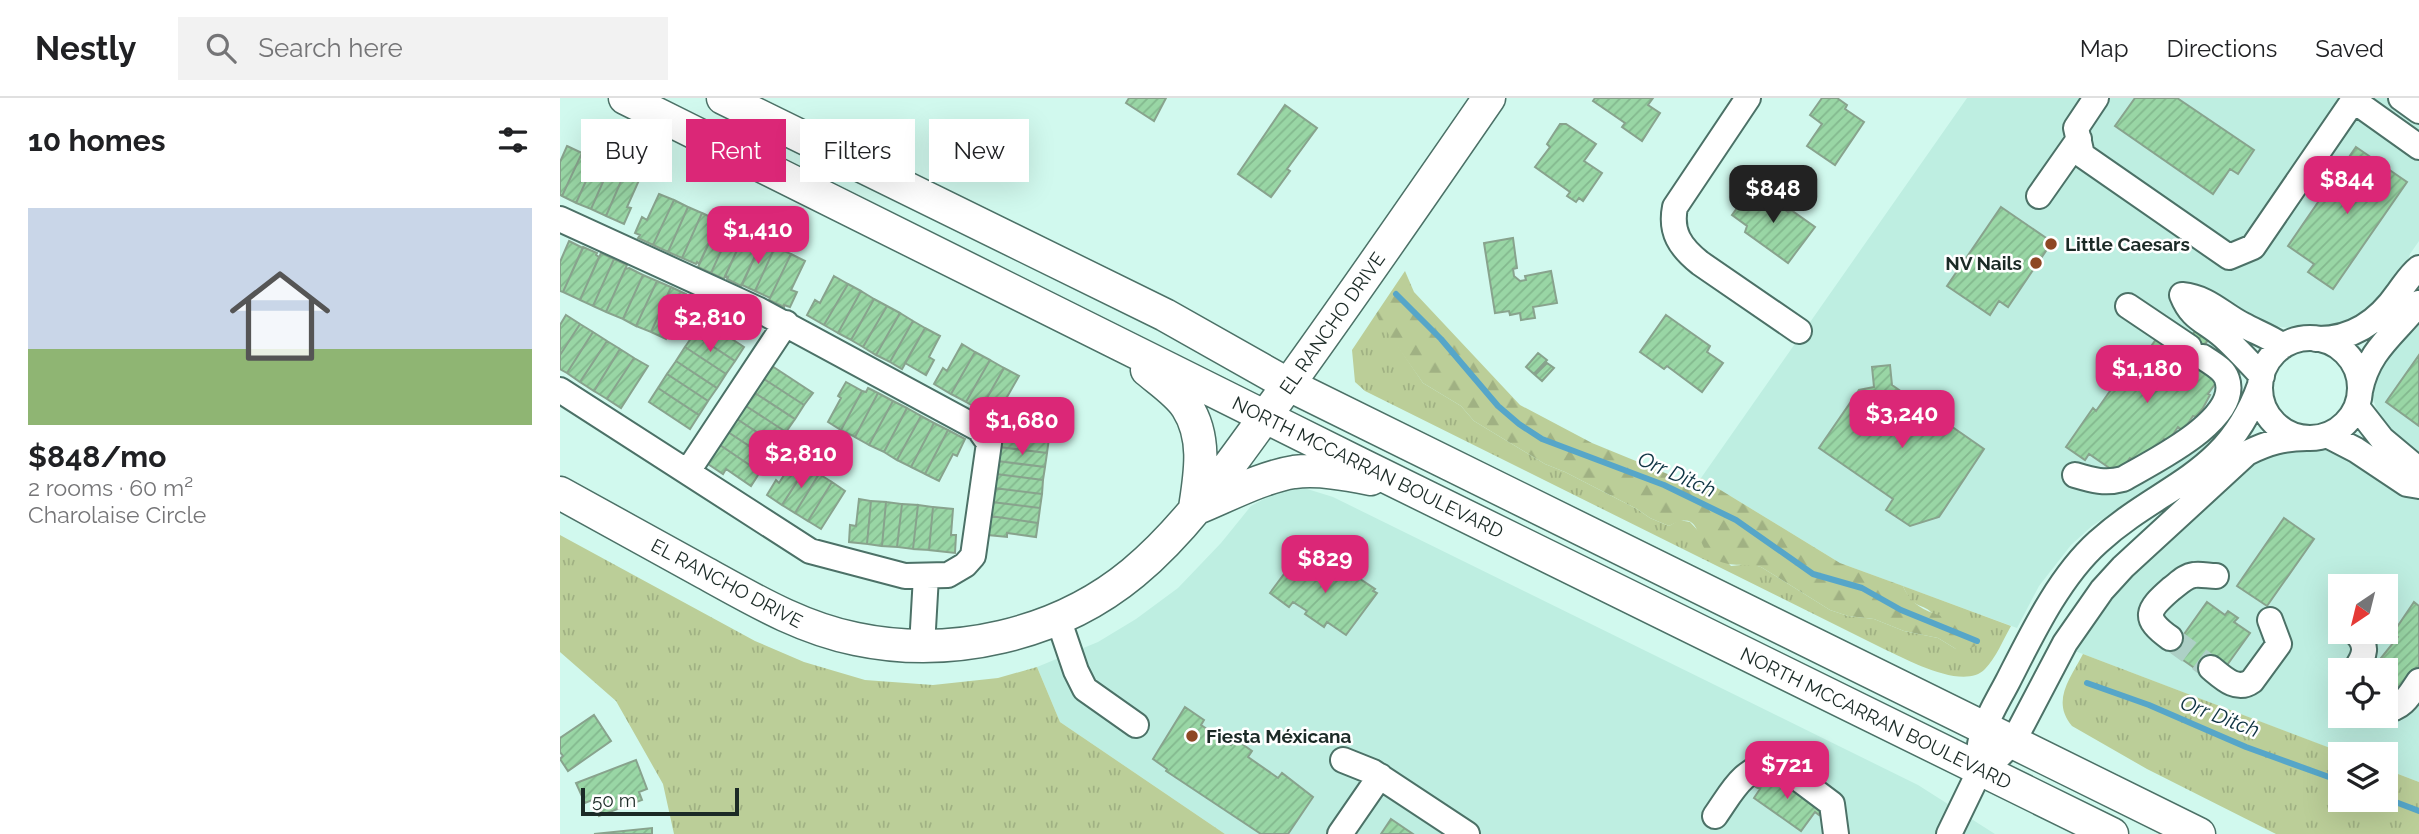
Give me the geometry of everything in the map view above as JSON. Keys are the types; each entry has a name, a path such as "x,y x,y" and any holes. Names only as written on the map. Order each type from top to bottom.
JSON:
{"main road":[{"name":"NORTH MCCARRAN BOULEVARD","path":"625,98 1406,487 2112,834"},
{"name":"NORTH MCCARRAN BOULEVARD","path":"723,98 1165,315 1289,385 2199,834"},
{"name":"EL RANCHO DRIVE","path":"560,493 776,612 814,628 855,639 922,646 977,642 1018,633 1058,618 1093,600 1132,574 1167,543 1195,510 1289,385 1489,98"},
{"path":"1115,342 1182,401 1191,414 1200,451 1195,510 1293,472 1348,475 1406,487"}],"street":[{"path":"1748,98 1675,207 1672,220 1675,236 1685,251 1700,263 1799,331"},
{"path":"2096,98 2076,128 2082,155 2229,257 2253,247 2354,99 2419,147"},
{"path":"2401,98 2419,111"},
{"path":"2039,196 2079,139"},
{"path":"560,219 786,323 979,429 989,443 973,556 965,565 948,575 905,576 810,551 560,390"},
{"path":"1949,834 1980,770 1978,757 1983,728 2041,618 2087,554 2107,535 2207,465 2242,425 2271,357 2283,346 2298,340 2344,337 2367,324 2389,305 2407,279 2419,268"},
{"path":"2283,346 2262,332 2232,319 2206,300 2182,295 2188,309 2196,318 2222,335 2245,355 2261,381 2262,401 2268,415 2278,427 2292,435 2317,437 2356,450 2407,484 2419,486"},
{"path":"1980,770 1991,764 2013,742 2064,643 2102,590 2123,567 2247,453 2280,439 2317,437 2337,431 2349,421 2372,357 2419,303"},
{"path":"2075,475 2100,482 2123,480 2200,433 2217,413 2225,398 2227,378 2222,372 2128,306"},
{"path":"688,471 786,323"},
{"path":"2313,338 2329,342 2347,356 2359,376 2359,399 2382,439 2419,470"},
{"path":"922,646 926,576"},
{"path":"2170,638 2152,623 2151,609 2188,576 2216,576"},
{"path":"1058,618 1085,689 1136,725"},
{"path":"2211,668 2235,685 2246,686 2278,644 2270,620"},
{"path":"2398,706 2419,681"},
{"path":"1343,760 1380,776 1467,834"},
{"path":"1715,816 1744,775 1762,765 1776,762 1832,804 1836,834"},
{"path":"1340,834 1380,776"}],"shaded area":[{"path":"1967,98 2419,98 2419,241 2410,254 2406,267 2385,297 2354,322 2320,331 2263,325 2245,319 2240,367 2243,391 2231,423 2202,459 2130,501 2092,526 2071,545 2039,586 2017,628 1840,563 1701,478"},
{"path":"2419,314 2419,459 2399,443 2380,418 2371,394 2373,374"},
{"path":"2307,447 2419,460 2419,782 2398,774 2398,742 2328,742 2328,748 2075,651 2121,587 2144,561 2234,472 2266,454"},
{"path":"1304,488 1333,497 1918,785 1995,834 1225,834 1060,722 1037,667 1098,642 1136,619 1178,588 1221,543 1251,506 1275,493"}],"green space":[{"path":"1405,271 1414,292 1520,405 1592,443 1692,484 1701,478 1840,563 1903,586 1919,606 1971,628 1979,637 1975,646 1967,650 1956,649 1938,638 1904,631 1874,619 1848,616 1830,610 1761,567 1719,561 1707,552 1697,530 1688,521 1669,526 1650,518 1545,464 1474,421 1461,406 1423,383 1376,314"},
{"path":"1376,314 1423,383 1461,406 1474,421 1545,464 1650,518 1669,526 1679,520 1690,522 1731,566 1750,564 1761,567 1830,610 1848,616 1874,619 1904,631 1938,638 1956,649 1934,615 1914,603 1903,586 2011,626 1993,660 1976,675 1964,677 1936,672 1886,650 1365,391 1355,382 1352,350"},
{"path":"560,535 755,641 804,662 865,680 933,685 998,678 1037,667 1060,722 1225,834 674,834 663,784 616,701 560,652"},
{"path":"2083,654 2328,747 2328,812 2398,812 2398,774 2419,782 2419,834 2276,834 2147,769 2072,726 2063,708 2068,681"}],"building":[{"path":"1129,98 1166,98 1154,121 1126,103"},
{"path":"1595,98 1653,98 1648,105 1660,113 1642,141 1622,127 1625,123 1593,101"},
{"path":"1822,98 1837,98 1847,105 1845,109 1864,122 1835,165 1807,146 1822,124 1810,115"},
{"path":"2135,98 2177,98 2254,150 2238,174 2230,169 2213,194 2115,126"},
{"path":"1285,105 1317,128 1287,169 1290,171 1271,197 1238,174"},
{"path":"1560,124 1566,124 1596,144 1584,161 1602,173 1583,201 1579,198 1576,202 1567,196 1570,192 1535,167 1550,147 1547,144"},
{"path":"567,146 581,153 562,196 560,195 560,162"},
{"path":"2356,147 2407,182 2333,289 2308,272 2314,264 2288,246"},
{"path":"581,155 581,182 586,182 576,203 562,196"},
{"path":"586,182 603,182 591,209 576,203"},
{"path":"603,182 621,182 606,216 591,209"},
{"path":"621,182 638,182 627,207 631,208 624,224 606,216"},
{"path":"1753,186 1788,212 1791,210 1815,227 1788,263 1745,232 1747,226 1732,215"},
{"path":"659,194 674,200 653,245 638,238 640,235 635,233 642,217 647,220"},
{"path":"674,200 688,207 668,252 653,245"},
{"path":"688,207 702,213 682,258 668,252"},
{"path":"2001,207 2052,242 2008,307 1999,301 1990,315 1947,286"},
{"path":"702,213 719,221 699,264 696,264 682,258"},
{"path":"719,221 732,227 711,273 698,267"},
{"path":"732,227 745,233 724,279 711,273"},
{"path":"745,233 762,241 741,286 725,276"},
{"path":"1513,238 1517,268 1513,269 1514,276 1520,281 1526,280 1525,276 1551,271 1557,303 1533,307 1535,318 1521,320 1520,313 1510,315 1509,311 1495,313 1484,243"},
{"path":"569,241 583,248 563,292 560,291 560,262"},
{"path":"762,241 775,247 755,291 742,285"},
{"path":"583,247 597,253 599,257 580,300 563,292"},
{"path":"775,247 791,254 770,298 755,291"},
{"path":"601,253 614,259 593,306 580,300"},
{"path":"791,254 805,261 791,290 797,292 790,307 784,307 769,300"},
{"path":"614,259 627,265 606,312 593,306"},
{"path":"629,268 643,275 623,319 606,312 625,269"},
{"path":"643,275 657,281 636,326 623,319"},
{"path":"834,276 848,284 824,325 807,315 815,300 820,303"},
{"path":"657,281 671,287 651,332 636,326"},
{"path":"848,284 861,291 838,333 824,325"},
{"path":"671,287 690,299 683,315 678,313 666,339 651,332"},
{"path":"861,291 874,299 851,340 838,333"},
{"path":"874,299 887,306 863,347 851,340"},
{"path":"887,306 900,313 876,355 863,347"},
{"path":"900,313 913,321 890,362 876,355"},
{"path":"566,315 580,324 560,355 560,325"},
{"path":"1666,315 1710,346 1707,352 1723,363 1702,392 1667,366 1664,369 1640,352"},
{"path":"703,320 744,347 735,361 694,334"},
{"path":"913,321 925,328 902,369 890,362"},
{"path":"580,324 593,332 567,373 560,369 560,355"},
{"path":"925,328 940,336 929,357 934,360 926,375 905,363"},
{"path":"2195,331 2208,340 2195,359 2220,377 2208,394 2210,395 2203,408 2196,417 2193,416 2183,431 2178,427 2168,442 2164,439 2152,457 2136,462 2130,458 2118,474 2089,454 2085,460 2066,447 2093,408 2096,411 2131,361 2138,365 2159,335 2181,350"},
{"path":"593,332 607,341 580,382 567,373"},
{"path":"694,334 735,361 726,374 685,347"},
{"path":"607,341 620,349 594,391 580,382"},
{"path":"962,344 975,352 951,394 934,384 943,368 947,371"},
{"path":"685,347 726,374 717,388 676,361"},
{"path":"620,349 634,358 607,399 594,391"},
{"path":"975,352 990,360 966,402 951,394"},
{"path":"1538,353 1547,360 1534,374 1526,367"},
{"path":"2419,355 2419,426 2386,402"},
{"path":"634,358 648,366 621,408 607,399"},
{"path":"990,360 1004,368 980,410 966,402"},
{"path":"676,361 717,388 708,401 667,374"},
{"path":"1547,363 1554,368 1542,381 1535,375"},
{"path":"1890,365 1892,385 1984,449 1939,517 1910,526 1886,510 1893,499 1819,448 1859,390 1874,387 1872,367"},
{"path":"772,366 813,393 804,405 764,379"},
{"path":"1004,368 1019,376 995,418 980,410"},
{"path":"667,374 708,401 699,415 658,388"},
{"path":"764,379 804,405 795,419 755,393"},
{"path":"846,382 862,391 841,430 828,422"},
{"path":"658,388 699,415 690,429 649,402"},
{"path":"868,388 878,393 855,437 841,430 862,391 866,392"},
{"path":"755,393 795,419 786,432 746,406"},
{"path":"878,393 893,401 869,445 855,437"},
{"path":"893,401 907,408 884,452 869,445"},
{"path":"746,406 786,432 778,446 737,419"},
{"path":"907,408 921,416 897,460 884,452"},
{"path":"921,416 934,423 911,467 897,460"},
{"path":"737,419 778,446 769,459 728,432"},
{"path":"934,423 948,430 925,474 911,467"},
{"path":"948,430 965,439 957,456 953,454 939,481 925,474"},
{"path":"728,432 769,459 760,472 720,445"},
{"path":"1001,432 1049,438 1047,453 999,447"},
{"path":"720,445 760,472 751,486 726,469 723,474 708,464"},
{"path":"999,447 1047,453 1045,467 997,461"},
{"path":"795,458 807,466 782,505 767,495 776,480 779,483"},
{"path":"997,461 1045,467 1043,480 996,474"},
{"path":"807,466 819,474 795,513 782,505"},
{"path":"819,474 832,482 808,521 795,513"},
{"path":"996,474 1043,480 1042,494 994,488"},
{"path":"832,482 845,491 821,529 808,521"},
{"path":"994,488 1042,494 1040,508 992,502"},
{"path":"859,499 871,501 867,544 849,542 850,525 856,526"},
{"path":"871,501 886,502 882,546 867,544"},
{"path":"886,502 902,504 897,547 882,546"},
{"path":"992,502 1040,508 1038,523 990,516"},
{"path":"902,504 918,505 913,549 897,547"},
{"path":"918,505 933,507 929,550 913,549"},
{"path":"933,507 953,509 951,535 956,535 955,553 929,550"},
{"path":"990,516 1038,523 1036,537 1007,533 1007,537 988,535"},
{"path":"2284,518 2314,539 2267,606 2237,586"},
{"path":"1312,559 1330,572 1333,568 1351,580 1354,575 1377,593 1346,635 1327,622 1324,627 1293,602 1289,607 1270,593 1293,562 1304,570"},
{"path":"2207,602 2225,615 2228,611 2238,618 2234,622 2250,633 2225,668 2203,674 2163,646 2173,630 2182,637"},
{"path":"2414,602 2419,606 2419,670 2416,668 2402,689 2398,686 2398,658 2381,658 2392,644 2398,644 2398,626"},
{"path":"1185,707 1204,720 1201,725 1231,745 1235,739 1252,751 1248,757 1278,778 1282,773 1313,797 1288,834 1261,834 1166,771 1167,769 1153,759"},
{"path":"594,715 611,741 568,771 560,759 563,756 560,752 560,738"},
{"path":"636,760 647,789 639,792 642,800 599,816 597,809 601,811 597,798 585,803 576,783"},
{"path":"1773,771 1824,807 1819,815 1815,812 1801,831 1754,798 1760,789 1756,787 1762,778 1766,781"},
{"path":"1391,819 1413,834 1381,834"},
{"path":"652,828 652,834 594,834"}],"waterway":[{"name":"Orr Ditch","path":"1396,294 1441,339 1498,406 1542,439 1664,485 1736,520 1813,574 1862,588 1901,610 1977,641"},
{"name":"Orr Ditch","path":"2087,683 2328,777"},
{"name":"Orr Ditch","path":"2398,803 2419,811"}],"tunnel":[{"path":"2170,638 2211,668"}],"place":[{"name":"Little Caesars","path":"2051,244"},
{"name":"NV Nails","path":"2036,263"},
{"name":"Fiesta Méxicana","path":"1192,736"}]}
